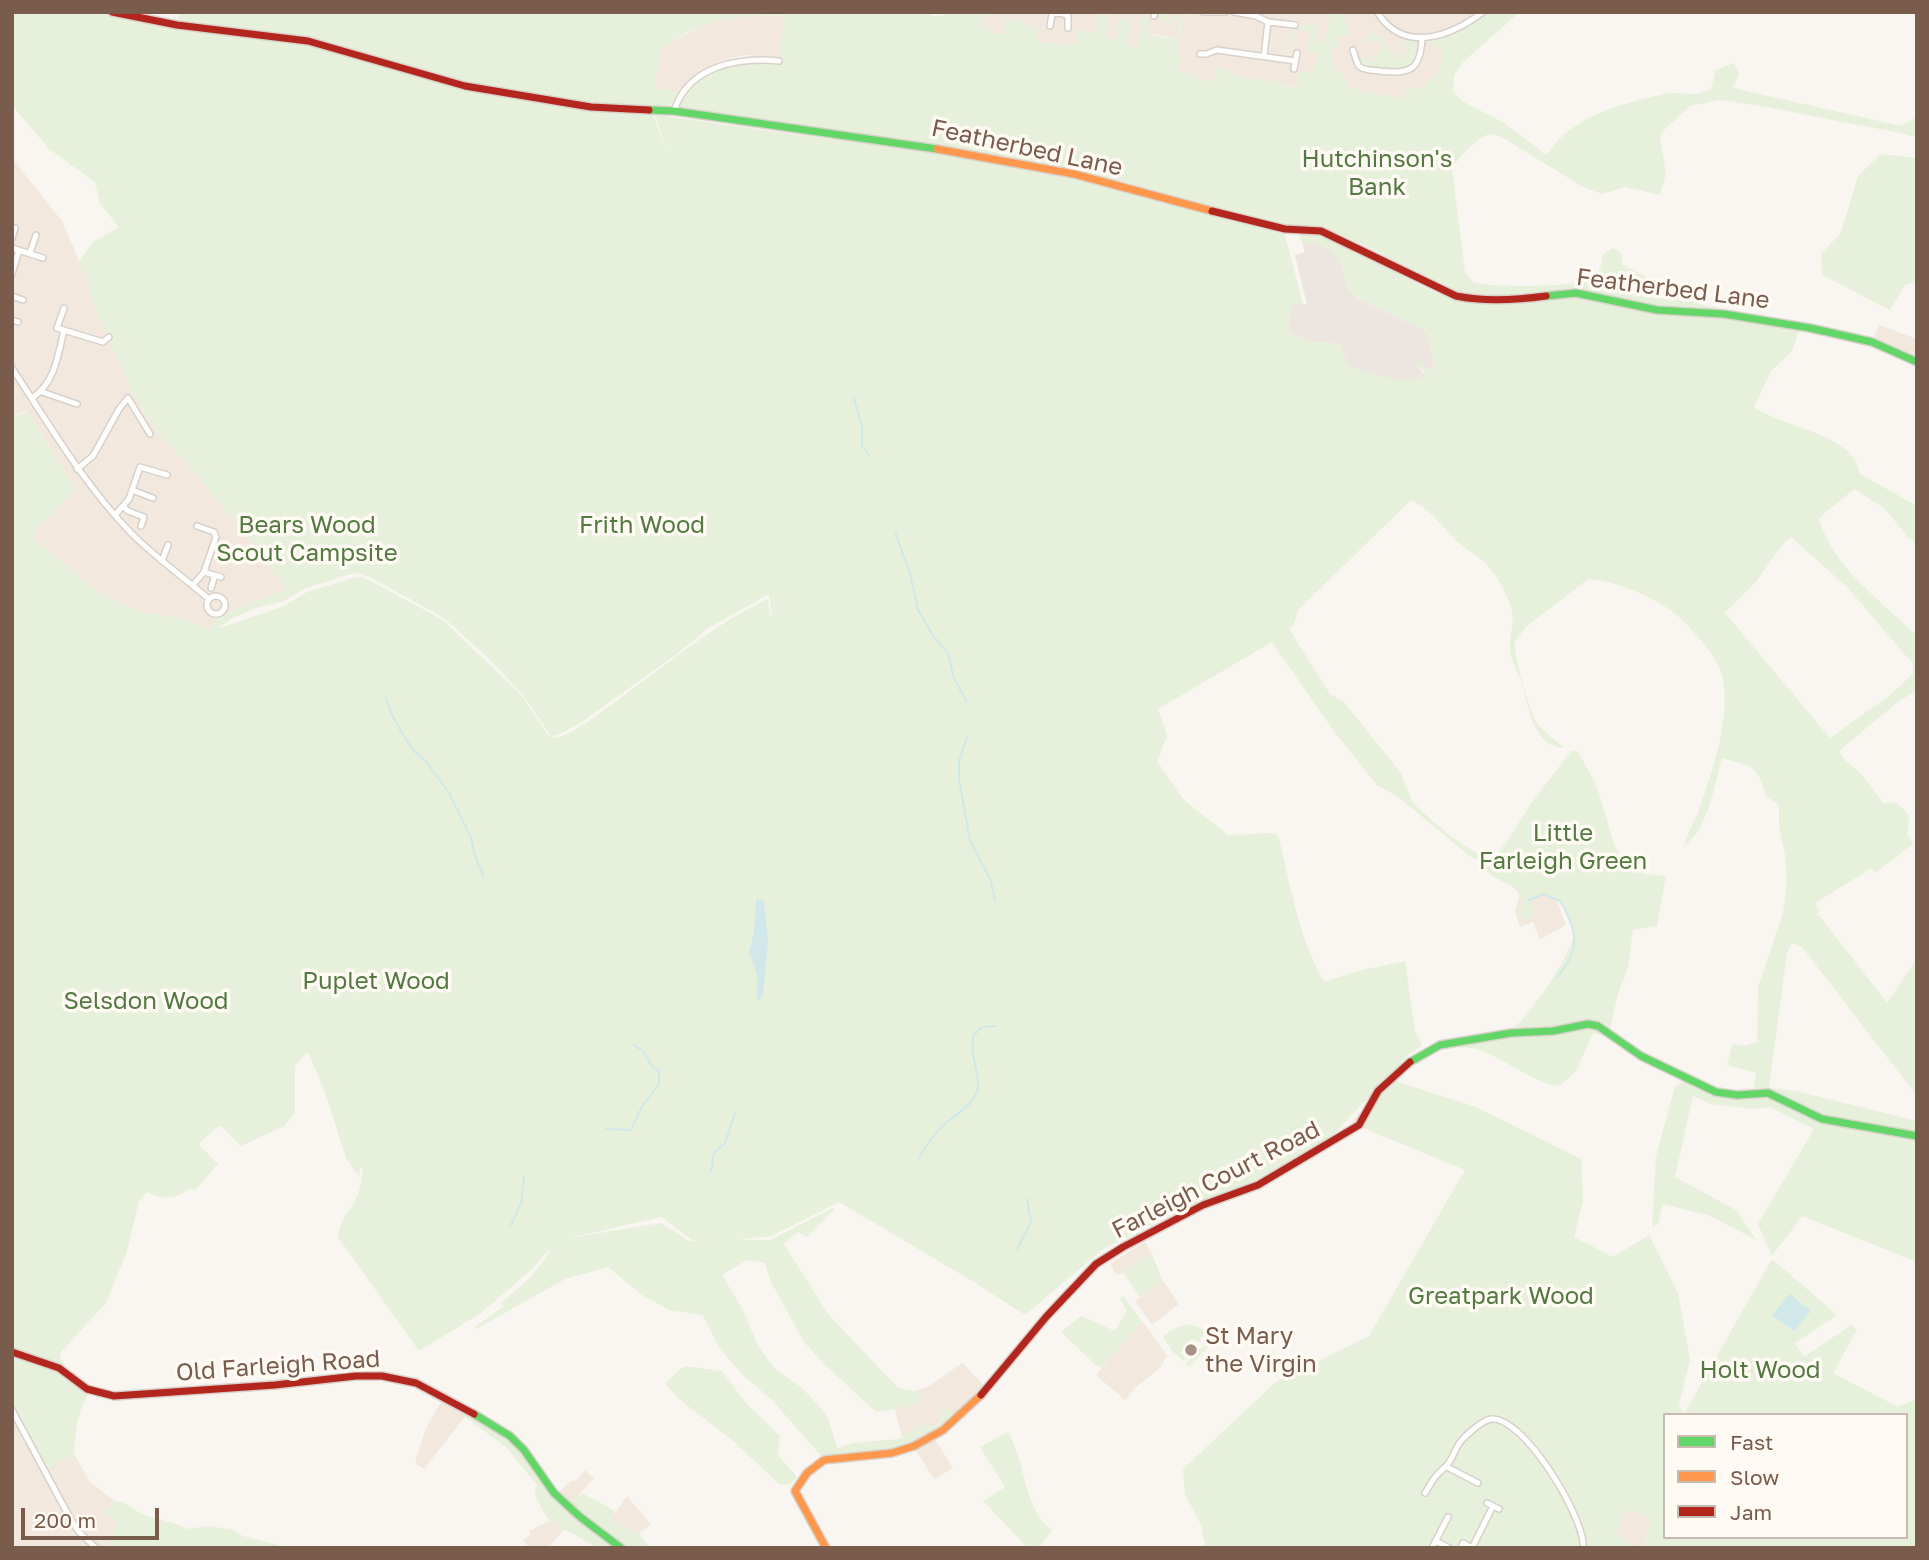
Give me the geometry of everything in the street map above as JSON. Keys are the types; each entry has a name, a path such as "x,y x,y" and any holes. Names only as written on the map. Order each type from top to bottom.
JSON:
{"street":[{"name":"Featherbed Lane","path":"112,12 177,25 271,34 308,41 465,86 591,107 674,111 950,150 1112,183 1164,200 1263,225 1321,231 1456,296 1471,299 1522,299 1576,293 1657,310 1724,314 1799,325 1872,342 1917,362"},
{"path":"1203,12 1225,12"},
{"path":"1234,12 1256,16 1268,22 1294,25"},
{"path":"1377,12 1383,21 1396,31 1406,36 1422,37 1456,30 1483,12"},
{"path":"1050,26 1052,15 1061,13 1068,16 1068,28"},
{"path":"1264,56 1268,22"},
{"path":"1353,50 1363,69 1402,73 1418,62 1422,37"},
{"path":"1200,54 1215,50 1295,61"},
{"path":"1294,69 1297,53"},
{"path":"674,111 687,88 712,69 729,62 744,60 779,61"},
{"path":"12,238 15,228"},
{"path":"30,253 36,235"},
{"path":"12,274 16,249 43,258"},
{"path":"12,296 23,300"},
{"path":"64,308 57,328 103,342 109,337"},
{"path":"32,398 42,392 53,373 64,330"},
{"path":"12,368 76,469 115,515 149,550 209,599"},
{"path":"42,392 77,404"},
{"path":"76,469 93,456 123,402 128,398 150,434"},
{"path":"100,425 105,434"},
{"path":"115,515 124,507 139,464 167,475"},
{"path":"128,476 132,487 153,498"},
{"path":"124,507 144,517 141,526"},
{"path":"193,585 204,572 216,537 214,532 197,526"},
{"path":"162,561 168,545"},
{"path":"214,545 239,553"},
{"path":"204,572 218,576 211,587"},
{"name":"Farleigh Court Road","path":"826,1548 795,1491 800,1480 814,1465 824,1460 892,1453 914,1446 943,1430 980,1396 1053,1309 1096,1264 1203,1205 1258,1185 1359,1125 1378,1091 1409,1062 1431,1048 1511,1033 1553,1031 1588,1024 1608,1031 1625,1046 1716,1092 1737,1095 1768,1093 1822,1119 1917,1136"},
{"name":"Old Farleigh Road","path":"12,1352 59,1368 87,1389 114,1396 275,1385 356,1376 382,1376 416,1383 447,1398 510,1436 524,1450 554,1493 621,1548"},
{"path":"12,1409 71,1520 96,1548"},
{"path":"1426,1493 1436,1476 1447,1467 1461,1441 1485,1421 1504,1421 1536,1451 1567,1497 1581,1527 1583,1548"},
{"path":"1447,1467 1478,1483"},
{"path":"1461,1548 1463,1543 1472,1548 1490,1505 1499,1509"},
{"path":"1432,1548 1448,1517"},
{"path":"1436,1541 1449,1548"}],"shaded area":[{"path":"971,12 1337,12 1330,14 1324,54 1315,71 1299,72 1294,88 1244,78 1230,74 1229,70 1217,69 1215,79 1211,81 1195,79 1196,75 1178,72 1180,54 1177,53 1181,22 1177,39 1152,34 1141,56 1036,41 1025,22 1005,19 1003,35 989,33 981,28 977,13"},
{"path":"1345,12 1495,12 1442,52 1441,68 1423,89 1406,98 1360,92 1348,87 1335,73 1330,49 1340,45 1338,38"},
{"path":"750,15 785,16 779,57 744,55 728,59 701,71 679,92 655,88 659,53 667,45 717,20"},
{"path":"12,158 62,221 88,281 91,300 129,385 145,413 162,438 245,533 286,589 214,619 211,630 181,618 142,612 104,596 33,539 34,532 76,489 27,411 12,416"},
{"path":"1317,242 1330,250 1337,259 1347,287 1356,298 1422,329 1428,335 1435,373 1417,366 1426,376 1418,381 1402,382 1350,367 1317,343 1290,334 1288,326 1292,304 1307,304 1295,255 1305,252 1303,245"},
{"path":"1879,325 1917,339 1917,358 1873,339"},
{"path":"1520,893 1523,899 1530,900 1542,894 1556,899 1566,925 1540,939 1533,922 1520,927 1515,911"},
{"path":"1145,1242 1152,1254 1119,1275 1114,1272 1111,1263"},
{"path":"1163,1281 1179,1304 1152,1325 1135,1301"},
{"path":"1142,1321 1167,1355 1160,1368 1137,1386 1125,1400 1096,1375"},
{"path":"962,1363 985,1386 967,1406 904,1444 892,1399 929,1386"},
{"path":"442,1400 467,1414 424,1469 415,1463 425,1430"},
{"path":"12,1413 57,1463 74,1454 90,1482 115,1501 104,1514 116,1522 117,1528 106,1548 12,1548"},
{"path":"934,1438 953,1468 934,1479 915,1449"},
{"path":"585,1470 594,1478 573,1501 566,1501 558,1493 571,1481 576,1481"},
{"path":"627,1496 651,1524 639,1533 622,1527 611,1519"},
{"path":"1627,1509 1651,1517 1644,1548 1636,1548 1616,1534"},
{"path":"553,1519 564,1529 558,1537 548,1548 529,1548 523,1540 530,1535 529,1531"}],"green space":[{"path":"12,12 95,12 180,28 306,43 453,86 589,110 624,110 653,115 668,157 655,115 829,139 868,141 1111,186 1205,214 1281,232 1285,236 1303,304 1292,304 1288,326 1290,334 1317,343 1320,341 1340,344 1350,367 1399,380 1426,376 1423,370 1413,363 1415,360 1435,372 1428,335 1422,329 1356,298 1347,287 1343,270 1330,250 1317,242 1303,245 1298,233 1339,242 1415,283 1454,299 1447,289 1369,247 1325,229 1270,224 1113,181 943,146 676,108 700,80 721,68 745,63 778,63 784,16 749,16 717,21 687,33 659,53 655,88 679,92 669,108 590,105 464,84 337,47 178,22 179,12 924,12 937,17 944,16 945,12 984,12 987,16 983,16 981,28 989,29 989,33 1003,34 1005,19 1038,27 1037,41 1076,46 1078,30 1095,32 1097,12 1108,13 1105,36 1115,39 1117,21 1131,21 1128,44 1133,47 1139,45 1142,18 1151,19 1149,35 1176,39 1179,21 1174,20 1172,23 1160,19 1161,12 1169,12 1168,19 1173,20 1174,15 1181,16 1182,13 1195,15 1182,15 1177,53 1181,54 1178,72 1211,81 1215,78 1216,68 1229,70 1230,74 1244,78 1282,82 1283,87 1294,88 1299,72 1315,71 1318,54 1307,52 1310,32 1298,29 1299,24 1319,26 1316,42 1325,43 1330,13 1345,12 1343,15 1351,33 1338,37 1340,45 1330,49 1335,73 1341,71 1348,85 1360,92 1405,98 1407,87 1423,89 1441,68 1441,45 1426,43 1427,41 1458,32 1487,12 1520,12 1464,61 1454,75 1453,91 1462,101 1506,124 1547,155 1570,130 1600,113 1652,97 1672,93 1695,94 1711,89 1716,70 1734,63 1739,74 1733,88 1901,126 1917,117 1917,138 1755,105 1719,100 1690,106 1662,132 1660,139 1666,173 1660,195 1625,187 1602,194 1583,187 1500,136 1494,135 1478,140 1452,169 1465,272 1473,282 1534,286 1584,281 1595,276 1603,254 1613,248 1621,253 1623,265 1702,305 1717,307 1739,318 1799,330 1792,351 1771,371 1754,407 1832,441 1855,460 1860,474 1917,506 1917,544 1884,508 1854,489 1819,518 1835,553 1846,568 1917,636 1917,690 1895,704 1839,751 1883,803 1895,802 1907,813 1907,834 1914,843 1875,873 1872,868 1815,903 1820,912 1815,915 1819,915 1887,1003 1917,958 1917,1096 1802,947 1792,943 1787,953 1769,1088 1796,1091 1917,1121 1917,1262 1802,1216 1772,1256 1758,1224 1814,1129 1770,1107 1751,1109 1711,1104 1693,1096 1675,1177 1736,1210 1756,1240 1711,1216 1663,1204 1658,1224 1652,1228 1656,1157 1675,1086 1686,1081 1721,1094 1738,1097 1759,1096 1760,1088 1754,1087 1756,1073 1727,1065 1733,1044 1743,1046 1757,1042 1758,987 1783,913 1787,882 1779,827 1779,805 1766,796 1760,778 1752,768 1722,758 1704,818 1692,839 1684,846 1705,793 1720,742 1725,707 1722,675 1708,649 1679,617 1656,601 1614,584 1588,579 1527,626 1515,641 1519,669 1533,715 1542,729 1564,748 1544,740 1529,712 1512,658 1512,616 1502,586 1484,562 1458,542 1424,508 1411,500 1298,610 1294,625 1289,629 1330,694 1343,701 1401,774 1412,801 1449,835 1479,855 1479,859 1471,857 1398,797 1377,785 1333,730 1272,642 1158,709 1167,736 1157,761 1183,799 1228,835 1275,833 1279,838 1302,930 1324,982 1354,972 1405,961 1415,1031 1422,1046 1408,1055 1333,1135 1280,1168 1247,1184 1207,1198 1103,1249 1025,1315 839,1202 771,1236 737,1240 770,1240 833,1208 807,1237 798,1232 784,1244 828,1314 898,1388 924,1393 912,1406 876,1412 823,1363 804,1342 771,1282 765,1263 747,1260 722,1275 743,1310 758,1346 775,1369 802,1388 827,1415 837,1448 853,1443 899,1439 919,1425 932,1426 940,1420 941,1410 954,1413 960,1410 929,1434 897,1448 879,1452 822,1457 772,1400 744,1376 719,1348 703,1315 669,1310 642,1295 608,1267 565,1279 476,1329 475,1327 504,1306 501,1303 530,1278 551,1251 481,1313 419,1351 338,1237 342,1221 358,1193 363,1168 360,1167 359,1177 346,1158 325,1092 308,1052 295,1065 295,1113 284,1126 241,1146 221,1126 217,1127 198,1144 218,1164 195,1190 189,1189 169,1198 147,1192 139,1201 127,1251 106,1303 61,1352 60,1358 65,1364 62,1367 12,1349 12,417 27,412 76,489 34,532 33,539 104,596 142,612 182,618 210,630 214,619 286,589 245,533 162,438 129,385 91,300 88,281 78,262 93,242 119,227 100,204 95,182 49,149 12,105","holes":["1791,537 1848,588 1913,664 1913,674 1889,696 1830,738 1725,613 1755,583 1782,545","354,573 370,577 444,618 523,695 551,736 583,721 710,627 769,594 772,615 768,599 747,609 708,634 586,723 555,738 549,736 522,696 443,620 363,577 307,592 284,606 217,629 231,619 256,608 284,601 306,588","662,1217 694,1241 689,1241 661,1223 564,1239"]},
{"path":"1291,29 1310,32 1294,30 1289,57 1287,56"},
{"path":"1374,32 1394,53 1386,62 1369,58 1373,54 1376,56 1384,47 1378,40 1375,43 1370,39 1366,43 1364,41"},
{"path":"1405,40 1417,42 1419,47 1417,60 1406,68 1368,67 1358,59 1386,63 1394,58 1399,50 1397,55 1401,59 1410,49 1406,45 1401,48"},
{"path":"1881,154 1917,158 1917,279 1915,283 1905,285 1890,310 1822,275 1821,254 1841,233 1858,176"},
{"name":"Little Farleigh Green","path":"1571,751 1577,751 1594,781 1614,843 1623,861 1638,872 1666,876 1657,926 1633,930 1628,967 1617,997 1610,1029 1603,1036 1593,1033 1576,1071 1559,1086 1534,1078 1482,1051 1460,1048 1459,1041 1487,1037 1513,1028 1548,986 1570,946 1573,929 1561,901 1546,896 1531,900 1533,915 1523,921 1517,911 1524,903 1521,896 1512,886 1495,878 1485,869"},
{"name":"Greatpark Wood","path":"1389,1079 1476,1107 1581,1159 1583,1201 1574,1237 1613,1257 1649,1235 1678,1293 1690,1360 1679,1404 1684,1413 1663,1413 1663,1539 1908,1539 1908,1413 1685,1413 1772,1259 1837,1315 1795,1343 1804,1357 1851,1325 1857,1330 1833,1373 1898,1407 1917,1399 1917,1548 1644,1548 1651,1518 1627,1509 1616,1534 1636,1548 1206,1548 1201,1525 1185,1494 1183,1469 1277,1381 1369,1336 1465,1170 1351,1123"},
{"path":"1152,1254 1163,1281 1140,1297 1123,1272"},
{"path":"1123,1296 1142,1321 1102,1367 1097,1366 1061,1332 1081,1316 1115,1331 1127,1310 1120,1299"},
{"path":"1188,1324 1199,1327 1216,1339 1189,1367 1185,1364 1210,1340 1202,1336 1199,1342 1194,1339 1189,1341 1181,1353 1186,1359 1184,1361 1172,1351 1163,1336"},
{"path":"12,1356 56,1370 89,1393 79,1415 74,1454 47,1469 12,1405"},
{"path":"684,1366 722,1371 746,1403 780,1436 778,1455 797,1477 791,1484 779,1484 731,1439 679,1399 665,1383"},
{"path":"467,1414 507,1440 538,1477 545,1473 558,1493 568,1501 573,1501 582,1493 615,1511 611,1520 639,1533 651,1548 597,1548 565,1531 554,1519 550,1521 537,1499 536,1484 506,1447 465,1417"},
{"path":"1008,1432 1014,1443 1030,1498 1036,1511 1052,1530 1039,1548 1028,1548 983,1501 1005,1487 980,1447"},
{"path":"115,1501 123,1502 143,1515 188,1529 206,1526 232,1529 243,1536 290,1548 106,1548 117,1528 116,1522 104,1514"}],"water":[{"path":"756,899 764,901 768,942 763,994 760,1000 757,998 757,974 749,952 754,932"},
{"path":"1790,1294 1811,1311 1794,1331 1772,1315"}],"waterway":[{"path":"854,398 862,426 862,446 869,455"},
{"path":"895,532 910,573 918,610 934,637 948,653 954,678 967,702"},
{"path":"386,698 405,738 448,791 471,838 483,875"},
{"path":"967,737 959,761 959,779 970,840 991,881 995,901"},
{"path":"1529,900 1543,894 1560,901 1570,921 1574,938 1573,951 1557,978"},
{"path":"919,1158 939,1130 973,1099 978,1086 973,1036 982,1027 995,1026"},
{"path":"606,1129 631,1130 642,1107 659,1084 659,1072 651,1065 644,1052 634,1045"},
{"path":"711,1172 714,1153 725,1143 735,1113"},
{"path":"511,1225 521,1203 524,1176"},
{"path":"1017,1249 1031,1222 1027,1199"}],"traffic: fast":[{"path":"649,110 674,111 937,149"},
{"path":"1546,296 1576,293 1657,310 1724,314 1810,328 1872,342 1917,362"},
{"path":"1410,1062 1440,1045 1588,1024 1598,1026 1641,1056 1716,1092 1737,1095 1768,1093 1822,1119 1917,1136"},
{"path":"474,1414 510,1436 524,1450 554,1493 621,1548"}],"traffic: slow":[{"path":"937,149 1074,174 1212,211"},
{"path":"826,1548 795,1491 807,1473 824,1460 892,1453 914,1446 943,1430 981,1395"}],"traffic: jam":[{"path":"112,12 177,25 308,41 465,86 591,107 649,110"},
{"path":"1212,211 1285,229 1321,231 1456,296 1501,300 1546,296"},
{"path":"981,1395 1046,1317 1096,1264 1203,1205 1258,1185 1359,1125 1378,1091 1410,1062"},
{"path":"12,1352 59,1368 87,1389 114,1396 382,1376 416,1383 474,1414"}],"place":[{"name":"St Mary the Virgin","path":"1191,1350"}],"park label":[{"name":"Hutchinson's Bank","path":"1377,173"},
{"name":"Frith Wood","path":"642,525"},
{"name":"Bears Wood Scout Campsite","path":"307,539"},
{"name":"Puplet Wood","path":"376,981"},
{"name":"Selsdon Wood","path":"146,1001"},
{"name":"Holt Wood","path":"1760,1370"}]}
